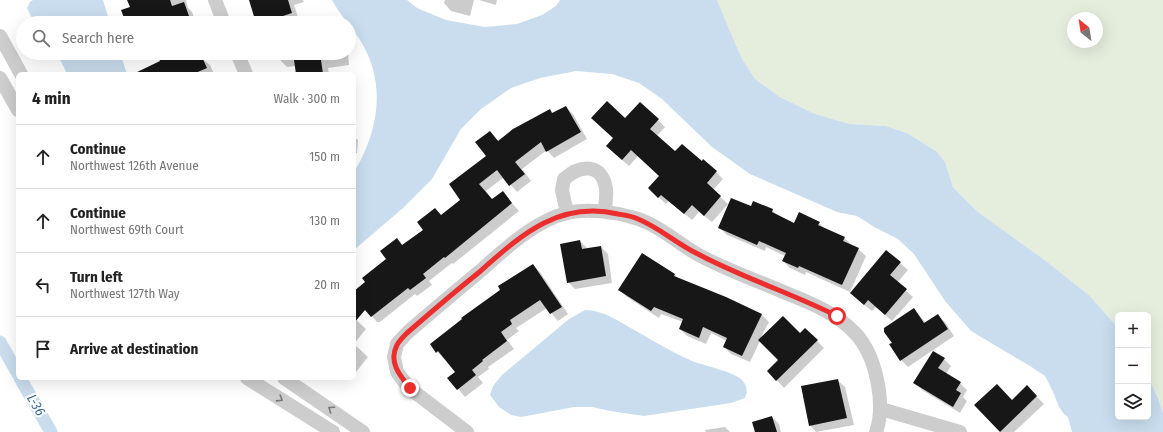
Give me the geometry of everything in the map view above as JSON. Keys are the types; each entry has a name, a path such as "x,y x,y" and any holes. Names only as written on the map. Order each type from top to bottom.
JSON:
{"street":[{"path":"215,0 221,16"},
{"path":"0,36 20,72"},
{"path":"239,60 245,72"},
{"path":"0,78 16,106"},
{"path":"567,213 562,190 564,179 572,172 582,168 595,170 603,178 606,190 605,211"},
{"path":"467,432 410,388 397,372 394,357 397,344 407,333 511,244 530,230 567,213 605,211 637,218 663,232 697,254 837,316 857,335 871,358 881,409 876,431"},
{"path":"251,380 333,432"},
{"path":"287,380 363,432"},
{"path":"881,409 960,432"}],"green space":[{"path":"717,0 1163,0 1163,413 1151,383 1151,312 1115,312 1115,325 1090,296 1046,261 978,212 953,187 945,162 936,151 907,133 886,126 850,124 815,114 780,97 755,79 741,57"}],"water":[{"path":"33,0 103,0 108,16 31,16 27,8"},
{"path":"332,0 407,0 417,8 446,20 485,27 517,24 542,15 556,6 560,0 717,0 741,57 755,79 780,97 815,114 850,124 886,126 907,133 936,151 945,162 953,187 978,212 1046,261 1090,296 1115,325 1115,420 1151,420 1151,383 1163,413 1163,432 1072,432 1068,417 1059,407 1045,376 971,331 945,301 914,254 898,239 857,216 837,212 750,174 712,147 662,99 639,83 612,74 576,71 540,78 511,88 481,109 461,129 432,179 403,208 356,248 356,168 363,156 372,133 375,119 377,92 372,66 367,53 356,35 356,16 342,16"},
{"path":"60,60 122,60 126,72 66,72"},
{"path":"585,310 599,312 619,321 685,358 737,376 746,386 747,390 745,398 731,403 644,416 592,407 574,407 521,417 511,415 499,407 490,395 493,386 502,375 569,319"}],"building":[{"path":"127,0 170,0 172,6 184,2 189,16 123,16 121,10 130,7"},
{"path":"249,0 288,0 292,13 283,16 254,16"},
{"path":"203,60 207,68 198,72 137,72 160,61"},
{"path":"294,60 321,60 323,72 296,72"},
{"path":"607,101 625,118 640,102 659,119 650,129 675,151 682,144 702,161 703,159 717,171 707,183 721,196 704,216 692,205 684,214 661,195 658,198 648,188 659,176 631,150 622,160 606,146 613,138 591,118"},
{"path":"566,106 581,132 546,152 541,142 515,162 525,174 509,186 497,170 479,184 492,199 503,191 512,203 445,258 444,257 423,274 426,278 410,290 408,288 371,317 365,310 356,321 356,289 365,282 362,278 386,259 380,251 397,238 402,245 423,230 417,222 435,208 441,215 460,200 449,184 486,156 475,142 490,131 498,141 513,129 550,109 552,113"},
{"path":"731,198 751,206 753,201 773,209 772,212 794,223 799,212 820,222 818,225 845,237 843,241 859,248 842,285 799,266 798,268 782,261 786,253 759,241 757,245 718,228"},
{"path":"580,240 582,249 601,246 606,276 567,283 560,244"},
{"path":"886,250 901,262 890,275 907,289 885,315 868,300 864,305 850,293"},
{"path":"642,253 675,274 674,276 726,297 762,314 742,356 723,347 727,338 703,327 699,338 679,329 683,319 654,307 651,311 618,290"},
{"path":"533,264 562,307 550,314 540,300 510,320 512,324 501,332 507,341 482,360 483,361 472,370 476,375 457,390 447,378 455,372 438,351 436,353 430,344 462,319 461,318 500,290 498,286"},
{"path":"914,308 924,323 938,314 948,329 900,361 889,344 892,343 884,332 884,328"},
{"path":"783,316 800,333 805,328 818,340 776,381 767,371 778,360 758,340"},
{"path":"933,351 945,358 938,368 961,382 956,390 961,393 953,407 913,383"},
{"path":"838,379 847,418 809,426 801,386"},
{"path":"997,384 1012,400 1027,385 1037,396 1000,432 974,405"},
{"path":"772,416 777,432 755,432 752,422"}],"waterway":[{"name":"L-36","path":"0,342 16,370"},
{"name":"L-36","path":"21,380 51,432"}],"route":[{"path":"410,388 397,372 394,357 397,344 407,333 511,244 530,230 567,213 605,211 637,218 663,232 697,254 837,316"}]}
